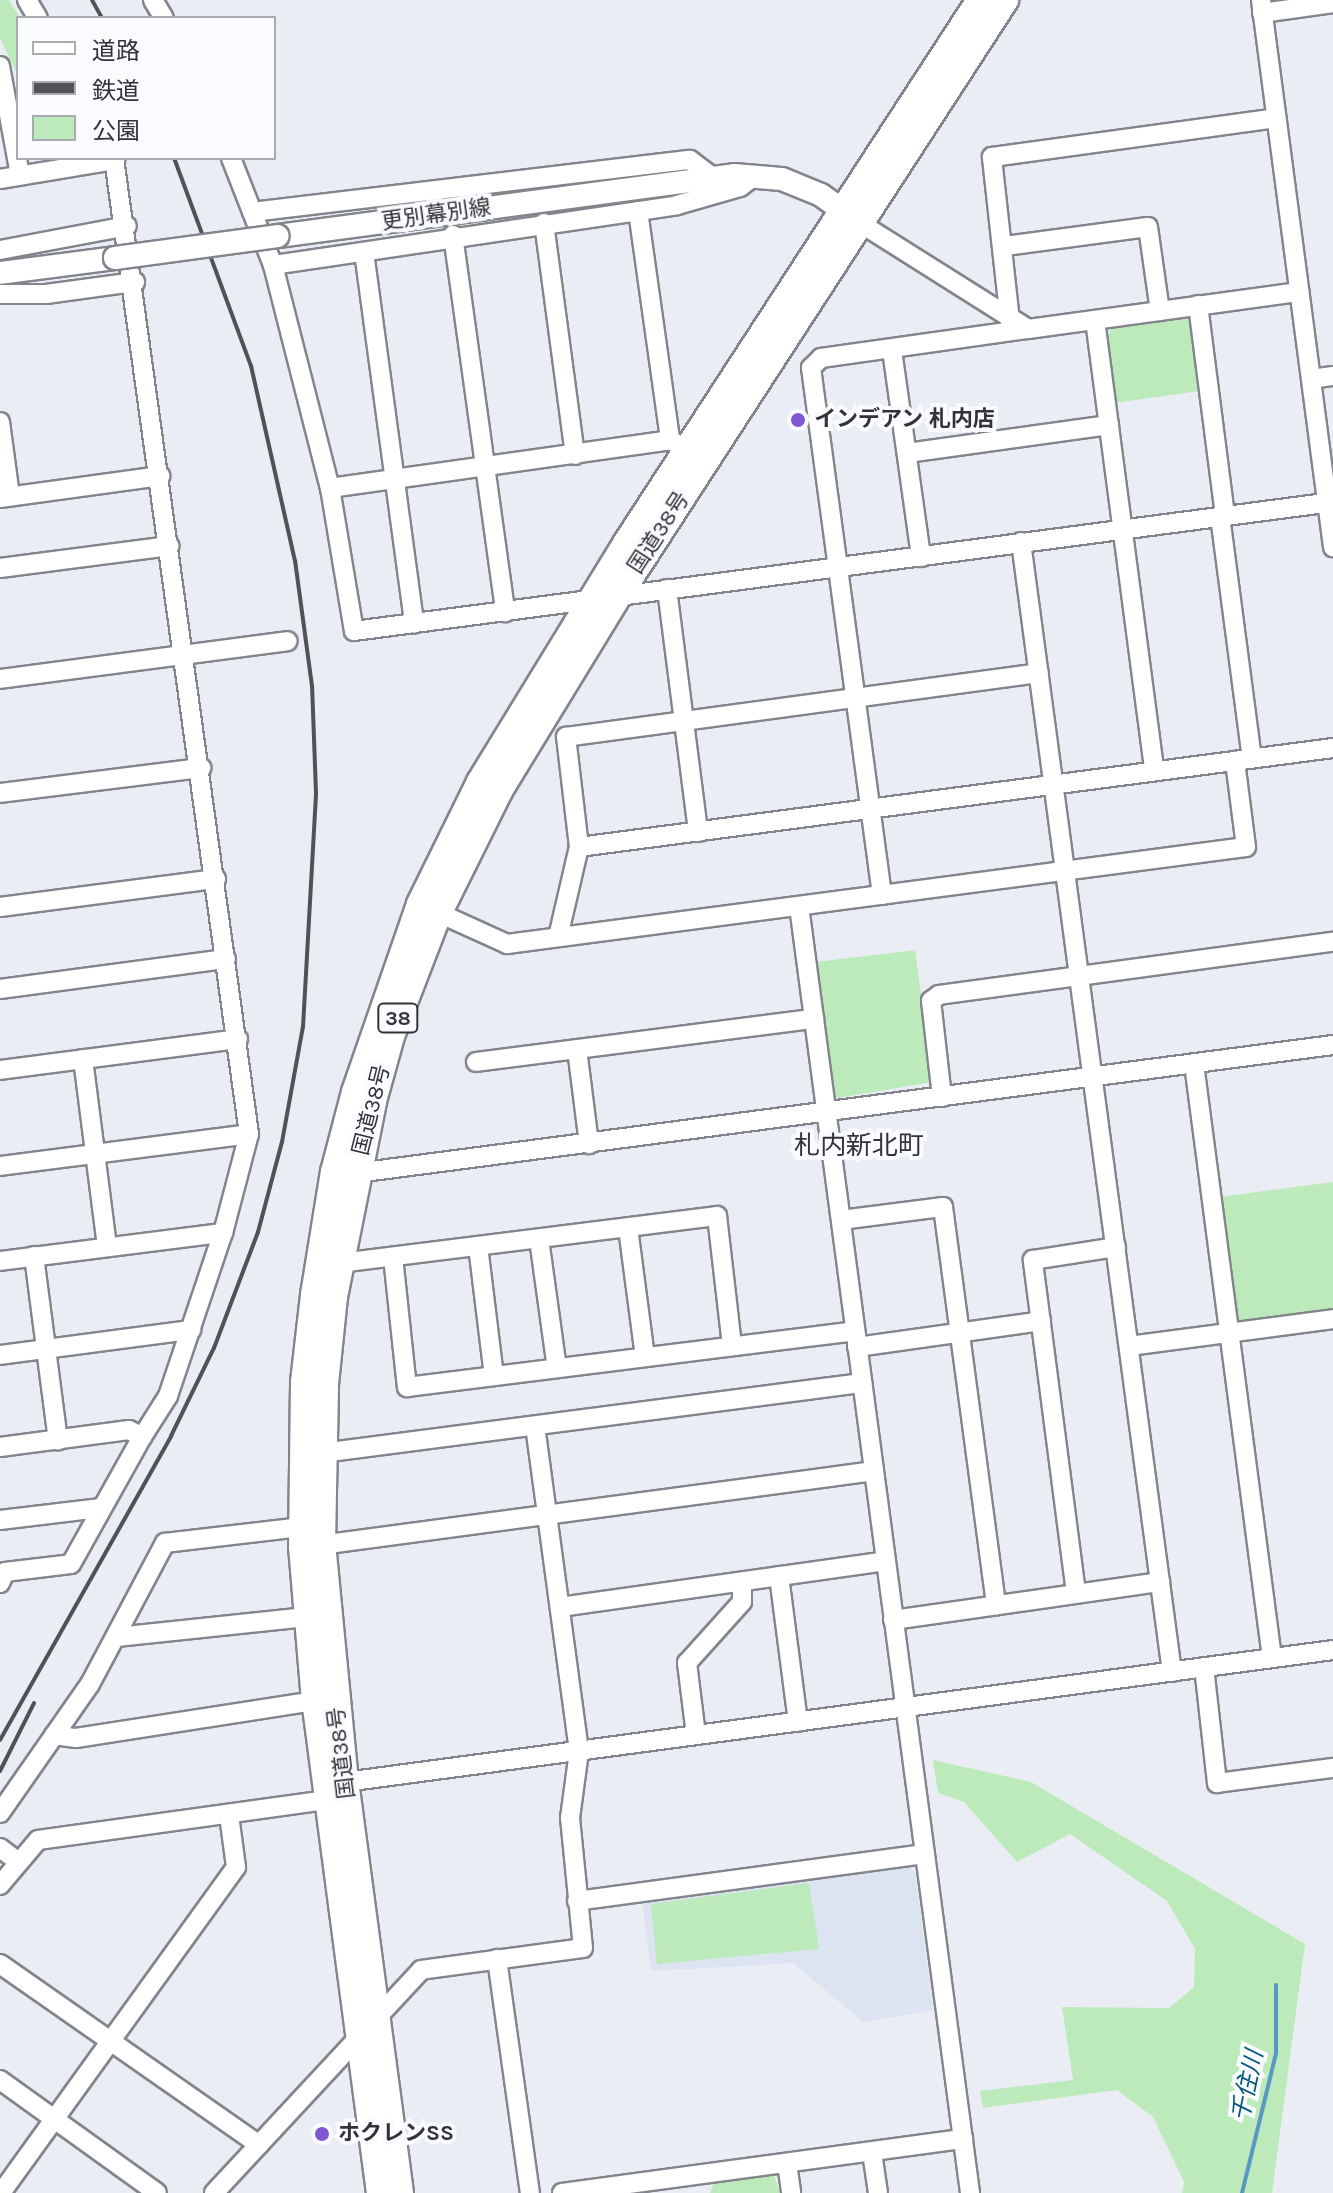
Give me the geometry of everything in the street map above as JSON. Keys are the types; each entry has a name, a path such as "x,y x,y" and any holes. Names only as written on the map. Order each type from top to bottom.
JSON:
{"highway":[{"name":"国道38号","path":"851,216 980,0"},
{"name":"国道38号","path":"400,2193 377,2014 336,1791 315,1701 307,1617 309,1539 304,1382 345,1173 429,909 480,782 589,601 688,450 1005,0"},
{"name":"国道38号","path":"429,909 618,596 688,450"},
{"name":"国道38号","path":"345,1173 322,1453 309,1539 359,2035 380,2193"}],"main road":[{"name":"更別幕別線","path":"0,273 714,178 756,175 782,179 851,216"}],"street":[{"path":"1333,3 1262,6 1330,503 1333,547"},
{"path":"0,66 16,153"},
{"path":"1010,321 1005,246 992,157 1276,118"},
{"path":"17,160 20,175"},
{"path":"0,179 109,160"},
{"path":"0,1583 5,1572 71,1564 168,1396 223,1233 249,1134 135,282 115,160"},
{"path":"232,160 273,265 330,488 354,631 1330,503"},
{"path":"252,212 690,160 714,178"},
{"path":"273,265 453,235 638,211 740,187 756,175"},
{"path":"330,488 575,455 688,450 638,211"},
{"path":"851,216 1010,321 1028,329"},
{"path":"544,223 575,455"},
{"path":"0,250 127,226"},
{"path":"1005,246 1148,227 1160,311"},
{"path":"453,235 505,612"},
{"path":"364,252 414,624"},
{"path":"0,294 46,294 135,282"},
{"path":"882,895 811,368 821,358 1299,292"},
{"path":"429,909 507,944 1246,847 1243,760 1223,516 1198,305"},
{"path":"1095,320 1154,771"},
{"path":"892,350 921,557"},
{"path":"1311,379 1333,376"},
{"path":"0,422 5,497 160,476"},
{"path":"907,453 1109,425"},
{"path":"1021,542 1172,1672"},
{"path":"0,568 170,546"},
{"path":"667,589 698,832"},
{"path":"0,679 288,641"},
{"path":"558,937 579,847 566,737 1039,673"},
{"path":"579,847 1333,748"},
{"path":"0,793 201,768"},
{"path":"0,907 216,879"},
{"path":"799,906 970,2193"},
{"path":"942,1097 931,1001 939,995 1333,942"},
{"path":"0,989 226,959"},
{"path":"476,1062 814,1019"},
{"path":"0,1070 238,1039"},
{"path":"345,1173 589,1144 1333,1045"},
{"path":"577,1049 589,1144"},
{"path":"83,1059 107,1246"},
{"path":"1194,1064 1272,1658"},
{"path":"0,1166 249,1134"},
{"path":"841,1220 943,1207 996,1605"},
{"path":"340,1263 717,1216 732,1346"},
{"path":"628,1228 645,1357"},
{"path":"0,1261 223,1233"},
{"path":"539,1239 557,1368"},
{"path":"478,1246 494,1376"},
{"path":"1076,1593 1033,1260 1116,1247"},
{"path":"34,1256 58,1440"},
{"path":"393,1257 407,1387 732,1346 961,1331 1041,1321"},
{"path":"1129,1346 1333,1319"},
{"path":"0,1355 191,1330"},
{"path":"322,1453 862,1383"},
{"path":"214,2193 421,1970 583,1948 570,1818 579,1751 535,1426"},
{"path":"0,1447 129,1430 142,1437"},
{"path":"0,1813 116,1637 165,1543 309,1539 548,1516 874,1471"},
{"path":"0,1520 101,1508"},
{"path":"560,1607 886,1561"},
{"path":"779,1576 798,1722"},
{"path":"696,1735 687,1663 742,1602 742,1582"},
{"path":"893,1620 1160,1582"},
{"path":"116,1637 307,1617"},
{"path":"0,1885 17,1861 38,1840 229,1815 336,1791 579,1751 1333,1650"},
{"path":"1204,1667 1217,1783 1333,1768"},
{"path":"54,1735 76,1738 315,1701"},
{"path":"1,2193 236,1867 229,1815"},
{"path":"0,1848 17,1861"},
{"path":"577,1901 925,1854"},
{"path":"497,1959 530,2193"},
{"path":"0,1964 107,2042 259,2145"},
{"path":"0,2080 157,2193"},
{"path":"562,2193 613,2189 698,2173 963,2139"},
{"path":"872,2152 878,2193"},
{"path":"787,2163 791,2193"},
{"path":"698,2173 701,2193"}],"shaded area":[{"path":"907,1865 915,1872 933,2010 863,2022 793,1963 651,1971 642,1900"}],"green space":[{"path":"0,0 9,0 19,16 16,16 16,72 0,38"},
{"path":"1186,319 1191,323 1200,391 1114,403 1106,337 1111,329"},
{"path":"915,950 933,1082 838,1098 832,1093 816,962"},
{"path":"1333,1182 1333,1312 1242,1324 1237,1318 1220,1197"},
{"path":"933,1760 1031,1782 1305,1944 1272,2193 1182,2193 1184,2182 1153,2117 1117,2090 983,2108 980,2091 1073,2080 1062,2007 1169,2008 1194,1987 1195,1949 1167,1901 1070,1834 1017,1862 964,1802 938,1793"},
{"path":"809,1883 819,1949 657,1964 651,1904"},
{"path":"774,2175 780,2193 710,2193 714,2182"}],"waterway":[{"name":"千住川","path":"1242,2193 1276,2053 1276,1985"}],"railway":[{"path":"92,0 101,16"},
{"path":"0,1740 171,1436 214,1348 258,1232 282,1142 303,1027 316,793 312,686 295,561 251,366 175,160"},
{"path":"0,1771 34,1703"}],"place":[{"name":"インデアン 札内店","path":"798,420"},
{"name":"ホクレンSS","path":"322,2134"}],"district":[{"name":"札内新北町","path":"859,1146"}]}
